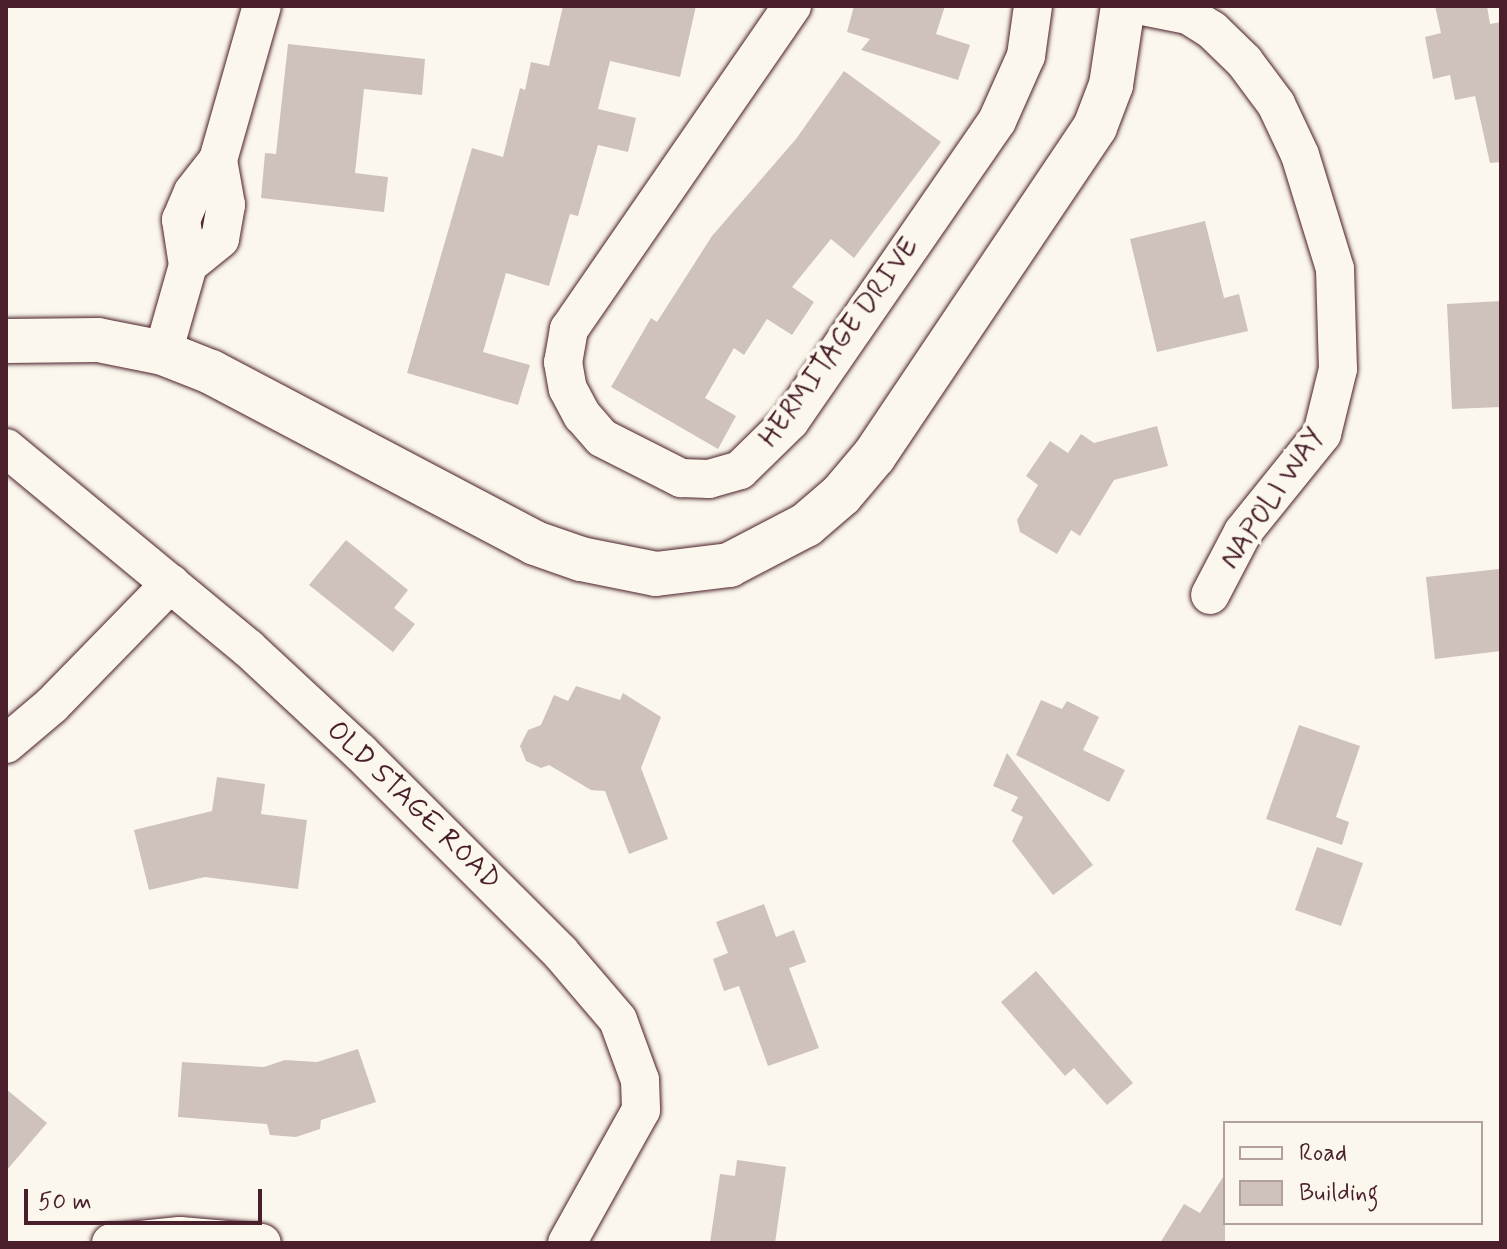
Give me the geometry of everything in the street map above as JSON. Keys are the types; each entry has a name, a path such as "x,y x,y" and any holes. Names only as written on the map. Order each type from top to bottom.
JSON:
{"street":[{"path":"163,353 188,265 220,239 226,205 218,160 262,6"},
{"name":"HERMITAGE DRIVE","path":"792,6 569,329 563,362 568,389 582,415 602,438 681,478 709,479 740,470 790,421 997,121 1026,56 1033,6"},
{"path":"6,341 98,340 163,353 251,391 535,543 620,570 691,573 729,565 806,525 841,495 874,456 1095,127 1111,85 1123,6"},
{"name":"NAPOLI WAY","path":"1143,6 1188,15 1212,30 1276,104 1300,155 1335,269 1338,369 1322,434 1243,532 1210,595"},
{"name":"OLD STAGE ROAD","path":"6,448 171,583 360,752 560,952 618,1020 640,1080 641,1110 567,1243"},
{"path":"6,744 52,705 171,583"},
{"path":"111,1243 180,1236 262,1243"}],"building":[{"path":"563,6 696,6 680,77 610,61 598,109 636,118 628,152 598,145 578,216 570,214 549,286 506,273 483,352 530,365 518,405 407,373 472,148 503,157 520,88 525,90 531,62 549,66"},
{"path":"854,6 945,6 936,34 970,45 958,80 861,50 870,39 847,32"},
{"path":"1435,6 1487,6 1490,24 1501,22 1501,162 1490,163 1475,96 1455,100 1450,75 1433,79 1425,37 1441,33"},
{"path":"288,44 425,59 422,95 364,89 355,173 388,177 384,212 261,198 265,153 276,154"},
{"path":"844,71 941,142 854,258 831,239 792,287 814,302 792,335 767,319 744,355 734,348 705,398 736,416 718,449 611,387 651,318 657,322 712,236 796,139"},
{"path":"1205,221 1224,298 1239,294 1248,331 1157,352 1130,239"},
{"path":"1501,301 1501,407 1452,409 1447,304"},
{"path":"1157,426 1168,466 1114,480 1080,536 1071,530 1057,554 1020,532 1017,520 1038,485 1026,476 1050,441 1068,453 1081,434 1094,443"},
{"path":"346,540 408,590 394,608 415,624 393,652 309,585"},
{"path":"1499,569 1501,651 1435,659 1426,577"},
{"path":"576,686 620,700 623,693 661,717 641,768 668,839 629,854 605,791 591,790 549,765 541,768 526,761 520,746 528,730 541,725 554,695 568,701"},
{"path":"1041,700 1062,709 1067,701 1099,717 1083,750 1125,770 1109,802 1016,755"},
{"path":"1299,725 1360,746 1336,817 1349,822 1342,845 1266,819"},
{"path":"1007,753 1093,865 1053,895 1012,841 1023,817 1011,811 1018,797 993,786"},
{"path":"217,777 265,784 261,814 307,820 298,889 205,877 149,890 134,830 212,811"},
{"path":"1317,847 1363,863 1341,926 1295,910"},
{"path":"764,904 776,937 794,930 806,962 789,968 819,1048 768,1066 739,986 724,991 713,959 728,953 716,922"},
{"path":"1036,971 1133,1083 1107,1105 1074,1068 1065,1076 1001,1002"},
{"path":"358,1049 376,1102 321,1120 320,1129 296,1137 270,1135 267,1124 178,1117 182,1062 264,1067 285,1060 317,1062"},
{"path":"6,1089 47,1123 6,1171"},
{"path":"737,1160 786,1167 775,1243 710,1243 720,1174 735,1176"},
{"path":"1223,1177 1225,1243 1160,1243 1184,1204 1200,1213"}]}
